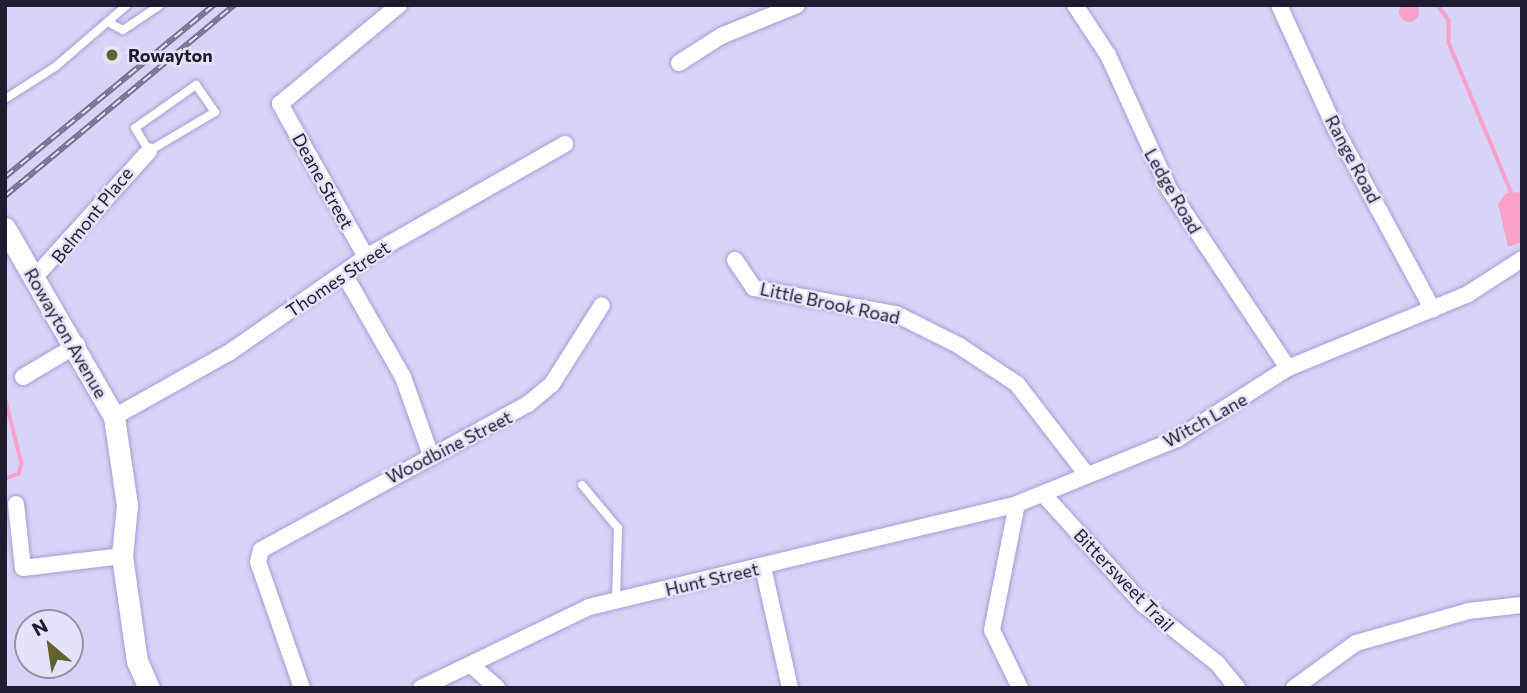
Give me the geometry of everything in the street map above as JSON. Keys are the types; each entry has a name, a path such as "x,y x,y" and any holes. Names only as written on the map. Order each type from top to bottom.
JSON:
{"street":[{"name":"Deane Street","path":"366,257 280,104 399,5"},
{"path":"679,62 721,36 797,5"},
{"name":"Ledge Road","path":"1075,5 1108,55 1169,189 1288,368"},
{"name":"Range Road","path":"1279,5 1336,130 1433,310"},
{"name":"Thomes Street","path":"114,418 230,352 366,257 565,144"},
{"name":"Belmont Place","path":"34,278 149,151"},
{"name":"Rowayton Avenue","path":"5,228 77,345 114,418 127,505 122,555 137,662 149,688"},
{"name":"Little Brook Road","path":"735,260 754,288 896,314 958,345 1017,384 1087,475"},
{"name":"Witch Lane","path":"1017,504 1045,496 1087,475 1177,439 1288,368 1433,310 1522,260"},
{"path":"344,274 403,377 430,453"},
{"name":"Woodbine Street","path":"302,688 258,562 261,550 430,453 499,425 552,384 602,305"},
{"path":"23,377 77,345"},
{"name":"Bittersweet Trail","path":"1045,496 1143,605 1217,663 1237,688"},
{"path":"16,504 23,568 122,555"},
{"path":"1017,504 992,630 1020,688"},
{"name":"Hunt Street","path":"421,688 471,665 513,639 616,601 1017,504"},
{"path":"764,567 789,688"},
{"path":"1294,688 1356,643 1468,611 1522,606"},
{"path":"471,665 497,688"}],"lane":[{"path":"5,99 55,67 127,5"},
{"path":"108,22 123,30 160,5"},
{"path":"196,85 215,112 149,151 135,128 185,90 196,85"},
{"path":"582,485 618,528 616,601"}],"shaded area":[{"path":"1405,2 1413,2 1419,12 1413,22 1405,22 1399,16 1399,8"},
{"path":"1522,192 1522,242 1508,247 1498,204 1506,193"}],"waterway":[{"path":"1438,5 1449,20 1449,43 1513,196"},
{"path":"5,397 22,464 19,474 5,479"}],"railway":[{"path":"5,177 214,5"},
{"path":"5,196 234,5"}],"place":[{"name":"Rowayton","path":"112,55"}]}
